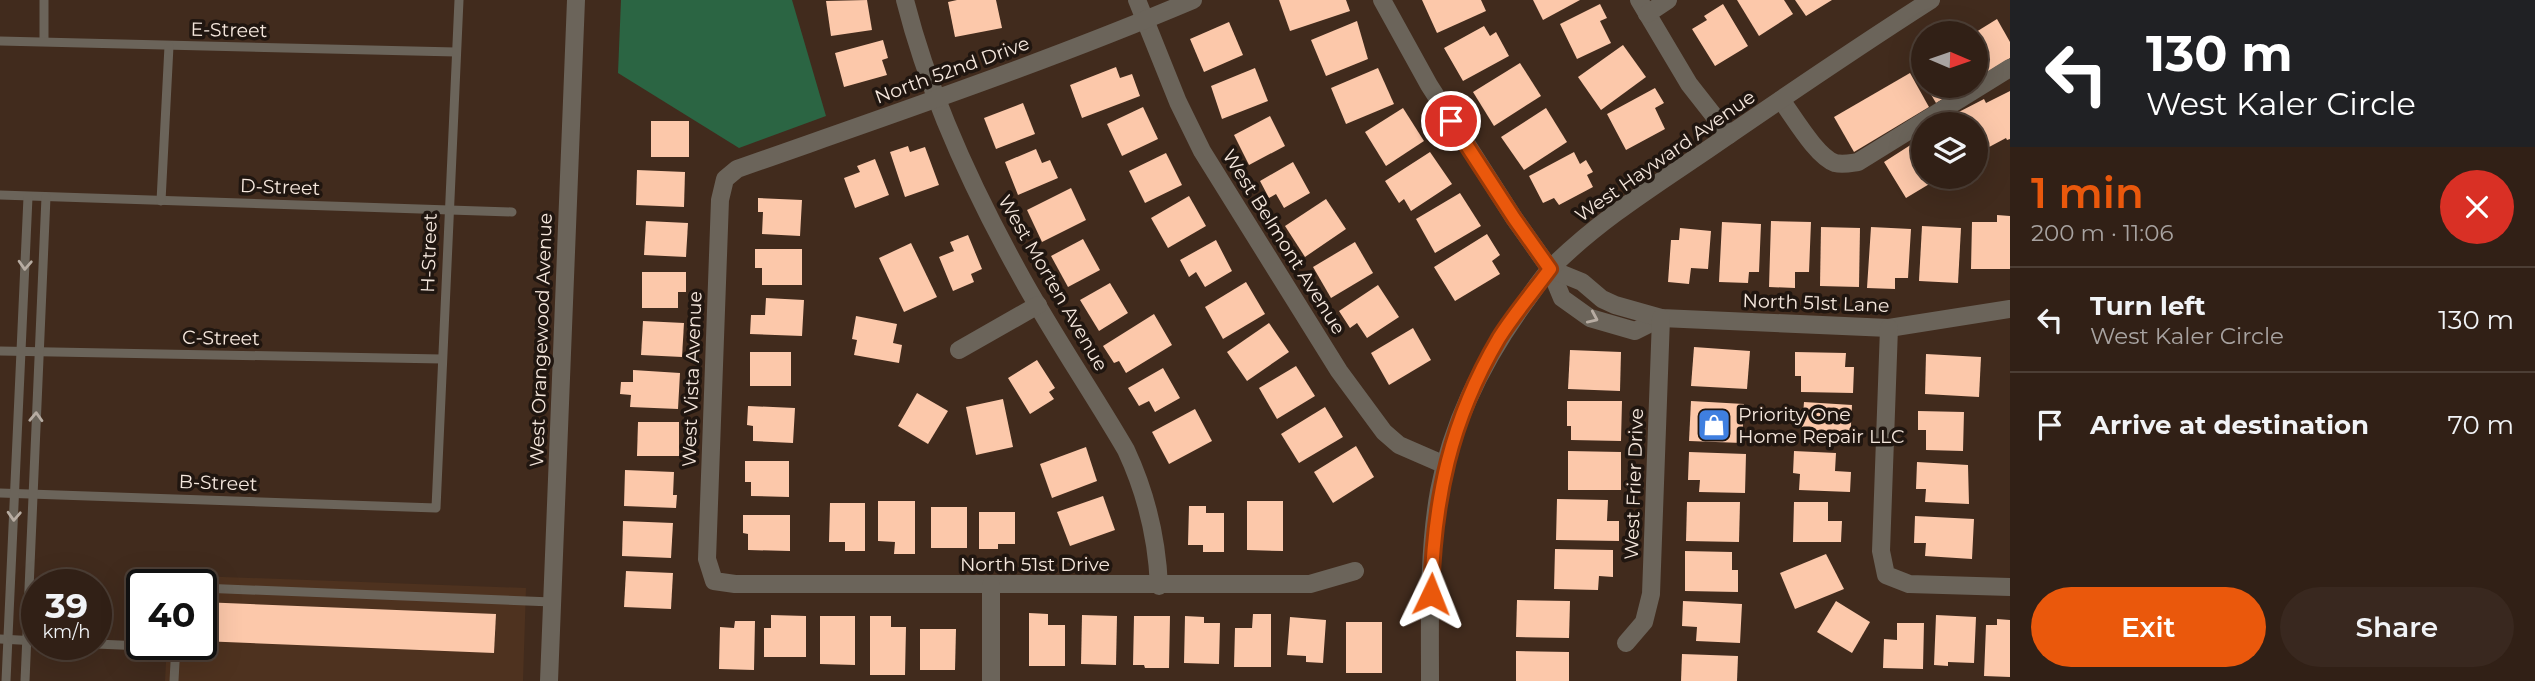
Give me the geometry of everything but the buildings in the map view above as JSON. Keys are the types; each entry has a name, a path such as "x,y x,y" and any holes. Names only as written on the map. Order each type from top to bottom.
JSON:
{"street":[{"name":"West Orangewood Avenue","path":"548,681 576,0"},
{"name":"West Morten Avenue","path":"905,0 936,98 986,209 1038,305 1120,439 1139,479 1152,525 1159,586"},
{"name":"West Belmont Avenue","path":"1137,0 1178,102 1202,151 1339,370 1384,432 1399,445 1445,465"},
{"name":"North 52nd Drive","path":"725,179 737,170 1193,0"},
{"path":"1382,0 1441,106 1550,269"},
{"path":"1668,0 1643,7 1689,84 1729,135"},
{"name":"West Hayward Avenue","path":"1430,681 1432,549 1445,465 1481,372 1500,338 1550,269 1622,208 1931,0"},
{"path":"1781,100 1822,155 1836,163 1848,164 1857,162 2010,68"},
{"name":"West Vista Avenue","path":"714,581 707,559 720,200 725,179"},
{"name":"North 51st Lane","path":"1550,269 1562,298 1590,318 1635,331 1661,318"},
{"name":"North 51st Lane","path":"1550,269 1583,282 1602,299 1615,305 1661,318 1889,328 2010,309"},
{"path":"959,350 1038,305"},
{"name":"West Frier Drive","path":"1626,643 1644,622 1651,594 1661,318"},
{"path":"1889,328 1881,551 1886,575 1909,584 2010,587"},
{"name":"North 51st Drive","path":"714,581 735,584 1310,584 1355,571"},
{"path":"990,681 991,585"}],"lane":[{"path":"44,0 44,41"},
{"name":"H-Street","path":"436,508 459,0"},
{"name":"E-Street","path":"0,41 456,51"},
{"path":"161,201 169,46"},
{"name":"D-Street","path":"0,195 512,212"},
{"path":"6,681 4,640 15,494 28,197"},
{"path":"32,569 33,494 46,197"},
{"name":"C-Street","path":"0,351 442,359"},
{"name":"B-Street","path":"0,494 436,508"},
{"path":"217,589 552,602"},
{"path":"25,681 29,660"},
{"path":"174,681 175,660"}],"shaded area":[{"path":"217,577 526,588 523,681 165,681 166,660 217,660"}],"green space":[{"path":"621,0 792,0 826,116 739,148 618,73"}],"place":[{"name":"Priority One Home Repair LLC","path":"1714,425"}],"route":[{"path":"1431,594 1432,549 1439,491 1455,436 1481,372 1500,338 1550,269 1451,121"}]}
